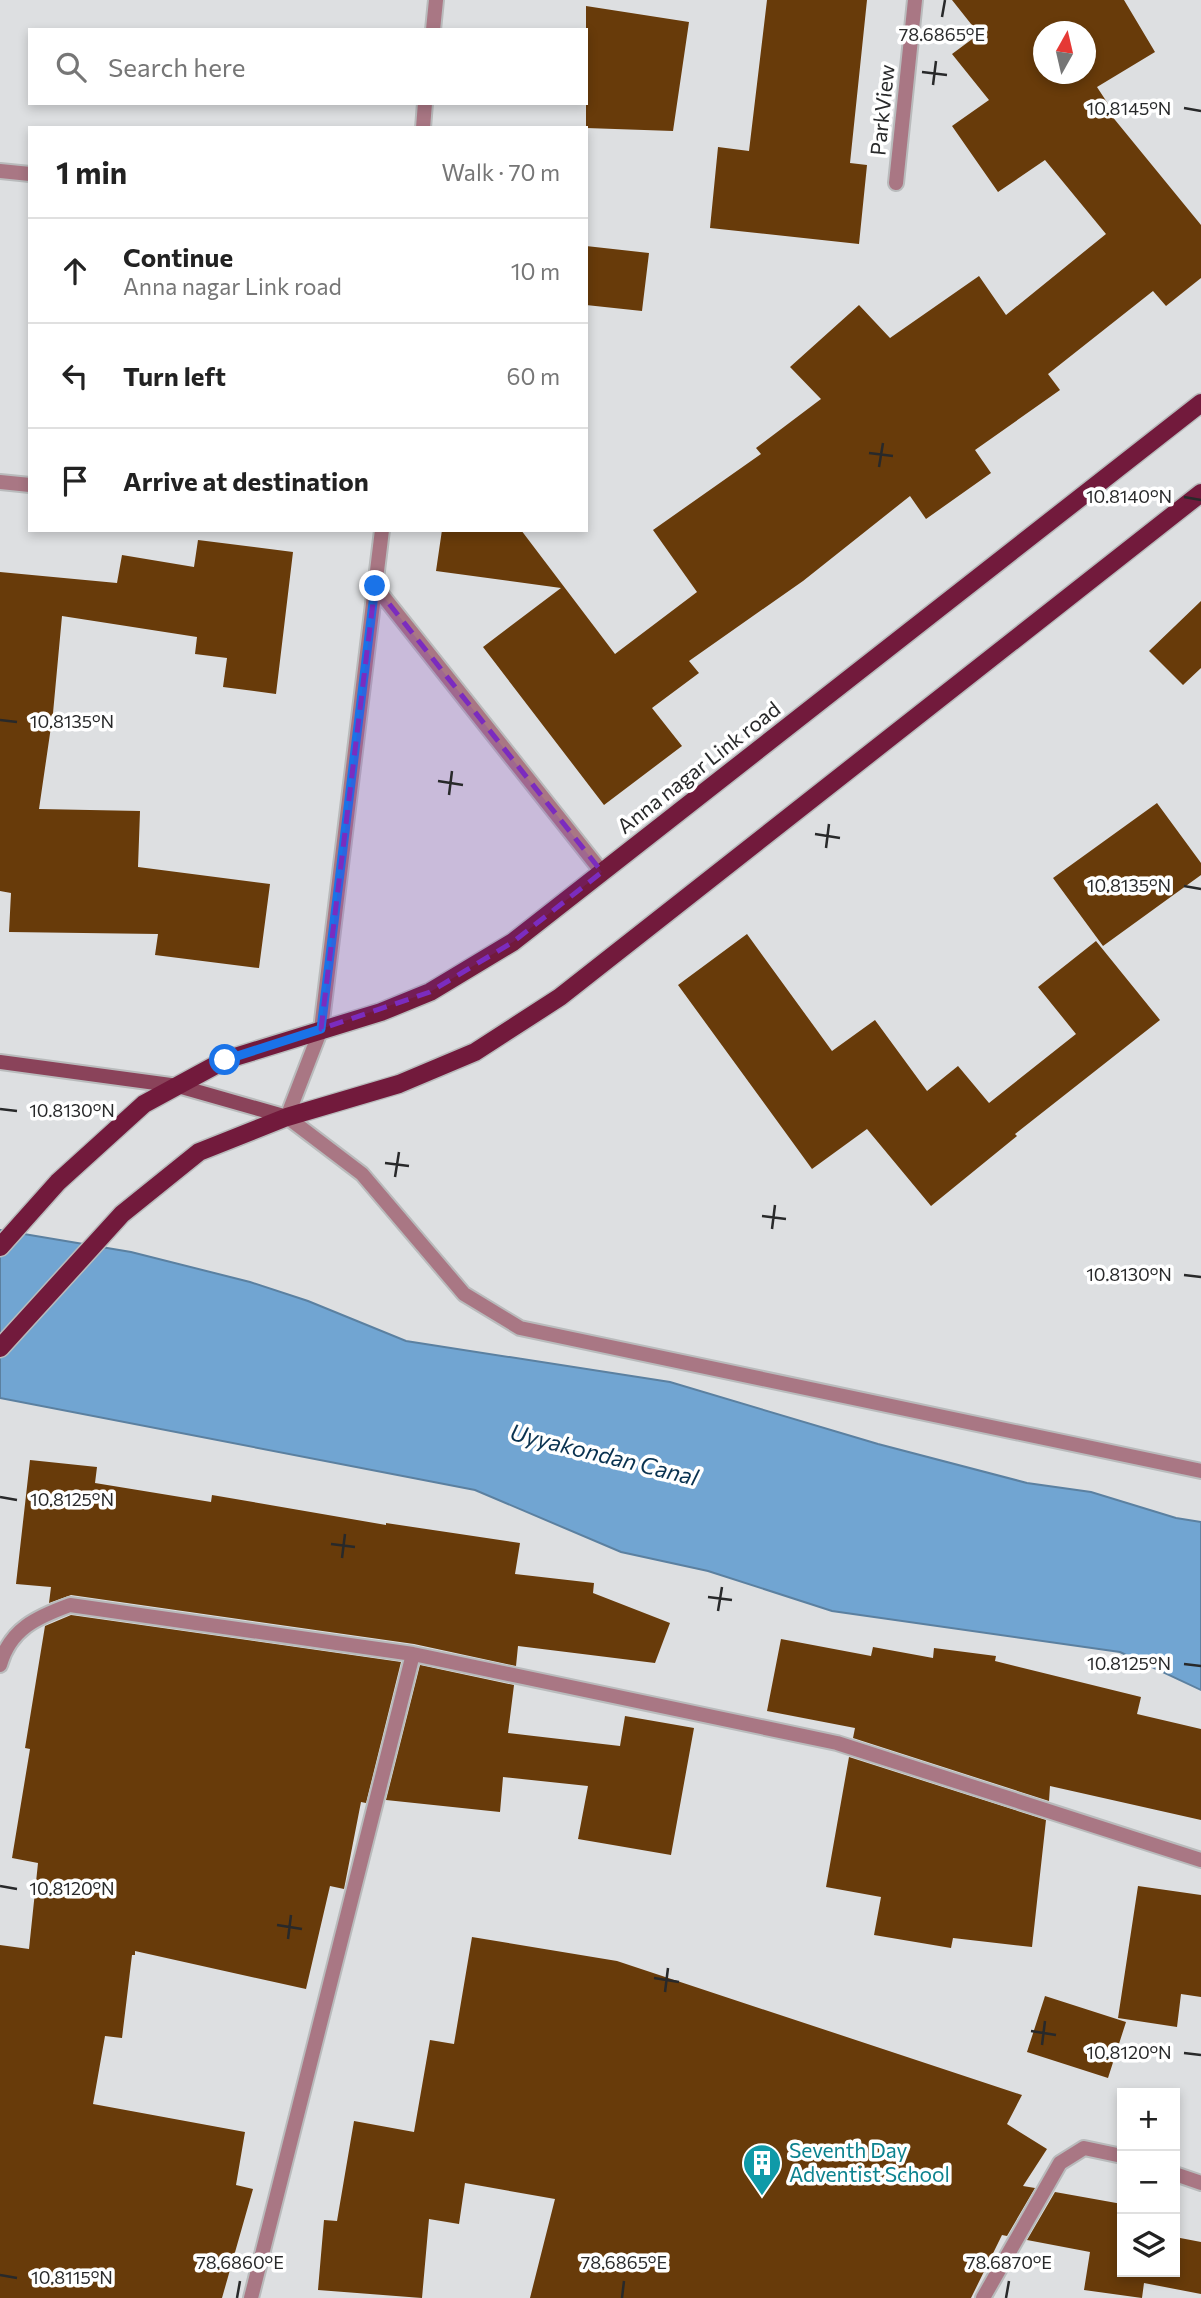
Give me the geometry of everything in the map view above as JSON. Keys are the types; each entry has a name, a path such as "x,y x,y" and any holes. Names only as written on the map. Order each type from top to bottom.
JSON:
{"main road":[{"name":"Anna nagar Link road","path":"0,1247 58,1182 144,1104 225,1060 381,1012 430,992 513,942 1201,403"},
{"path":"0,1348 122,1214 199,1152 287,1117 399,1084 475,1052 560,997 1201,494"}],"street":[{"path":"433,28 436,0"},
{"name":"ParkView","path":"896,183 915,0"},
{"path":"423,126 425,105"},
{"path":"0,171 28,174"},
{"path":"0,482 28,485"},
{"path":"287,1117 321,1029 382,532"},
{"path":"375,586 602,872"},
{"path":"0,1062 178,1086 287,1117 362,1174 464,1294 520,1328 1201,1471"},
{"path":"0,1665 4,1651 33,1618 70,1605 413,1654 837,1743 1201,1860"},
{"path":"251,2298 413,1654"},
{"path":"983,2298 1060,2163 1084,2148 1117,2155"},
{"path":"1180,2176 1201,2183"}],"highlighted area":[{"path":"375,586 602,872 513,942 430,992 321,1029"}],"water":[{"name":"Uyyakondan Canal","path":"0,1230 131,1252 250,1282 308,1301 406,1341 670,1382 878,1444 1027,1483 1091,1492 1176,1518 1201,1522 1201,1690 1120,1652 832,1611 708,1571 621,1552 475,1490 0,1398"}],"building":[{"path":"767,0 867,0 850,163 867,165 859,244 710,228 718,147 749,151"},
{"path":"952,0 1124,0 1155,52 1097,87 1114,113 1111,115 1201,225 1201,278 1166,306 1153,291 1048,374 1060,390 975,450 991,473 926,519 910,496 803,581 689,661 699,673 652,708 682,746 604,805 483,647 561,588 436,571 442,532 523,532 615,654 697,592 653,530 761,454 756,448 821,399 790,367 859,305 890,338 979,276 1006,315 1106,234 1045,160 998,192 952,126 989,100 952,54 979,34"},
{"path":"586,6 689,22 673,131 586,126"},
{"path":"588,246 649,253 642,311 588,305"},
{"path":"198,540 293,552 276,694 223,687 227,658 195,654 197,637 62,616 53,713 39,809 140,811 138,867 270,884 259,968 155,955 158,934 9,932 11,893 0,891 0,572 117,583 122,555 194,567"},
{"path":"1201,601 1201,668 1183,685 1149,651"},
{"path":"1157,803 1201,863 1201,875 1103,946 1053,878"},
{"path":"747,934 832,1051 875,1020 927,1091 958,1066 989,1103 1076,1034 1038,987 1096,941 1160,1020 1015,1134 1017,1136 931,1206 867,1129 812,1169 678,985"},
{"path":"30,1460 97,1467 95,1483 211,1502 212,1495 386,1525 520,1543 515,1574 594,1583 593,1593 670,1623 655,1663 518,1646 516,1666 414,1644 71,1595 49,1603 51,1587 16,1584"},
{"path":"71,1615 401,1662 366,1803 361,1802 344,1889 330,1886 306,1989 135,1951 135,1955 132,1955 122,2038 105,2036 93,2104 245,2132 236,2185 253,2189 222,2298 0,2298 0,1945 29,1949 38,1863 12,1858 30,1749 25,1748 45,1626"},
{"path":"781,1639 871,1656 873,1647 933,1658 934,1648 996,1656 995,1661 1141,1697 1137,1714 1201,1729 1201,1820 1050,1786 1049,1801 853,1738 855,1728 767,1711"},
{"path":"420,1665 514,1685 508,1733 620,1746 625,1716 694,1728 671,1855 578,1839 588,1786 503,1777 500,1812 386,1800"},
{"path":"849,1757 1046,1820 1032,1947 953,1938 951,1948 874,1935 881,1897 826,1887"},
{"path":"1138,1886 1201,1895 1201,1997 1181,1994 1177,2027 1118,2018"},
{"name":"Seventh Day Adventist School","path":"472,1937 617,1961 1022,2095 1007,2124 1047,2149 1023,2186 1035,2188 1007,2236 1002,2235 971,2298 530,2298 555,2199 465,2183 459,2224 429,2219 422,2298 318,2290 324,2220 337,2221 354,2121 414,2132 430,2040 454,2044"},
{"path":"1045,1996 1126,2022 1108,2078 1027,2052"},
{"path":"1055,2192 1117,2203 1117,2277 1180,2277 1180,2238 1201,2242 1201,2294 1144,2283 1142,2298 1084,2290 1090,2252 1027,2240"}],"place":[{"name":"Seventh Day Adventist School","path":"762,2197"}],"route":[{"path":"225,1060 321,1029 375,586"}]}
